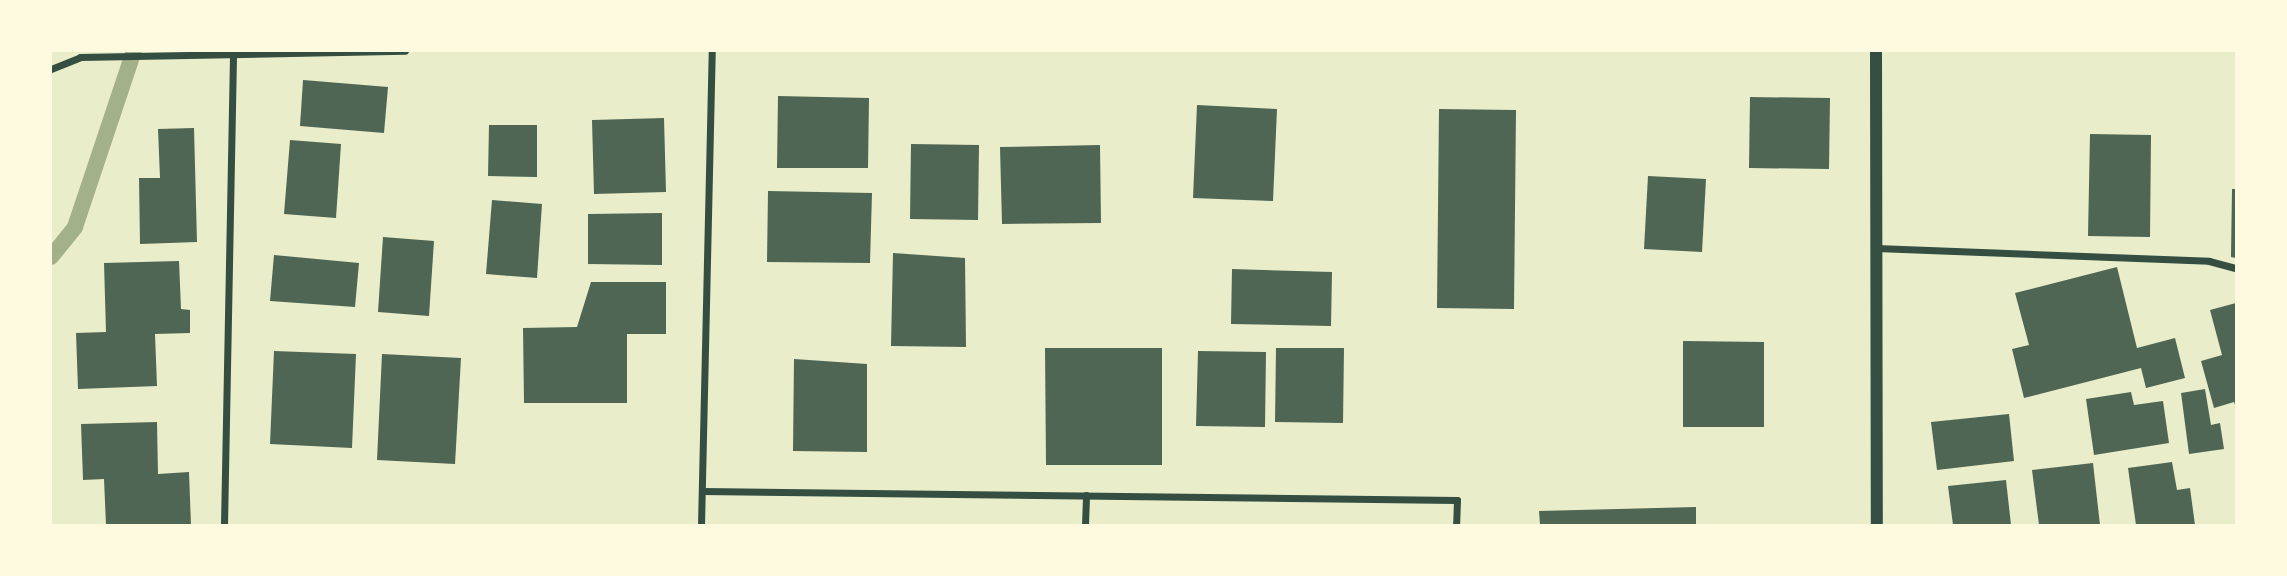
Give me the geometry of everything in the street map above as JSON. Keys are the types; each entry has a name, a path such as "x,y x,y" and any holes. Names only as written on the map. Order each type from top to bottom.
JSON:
{"street":[{"path":"51,69 80,57 405,51"},
{"path":"701,525 712,51"},
{"path":"1877,51 1877,525"},
{"path":"224,525 233,55"},
{"path":"1876,248 2209,261 2236,268"},
{"path":"702,491 1457,500 1456,525"},
{"path":"1086,495 1086,525"}],"building":[{"path":"303,80 388,87 384,133 300,126"},
{"path":"778,96 869,98 868,168 777,168"},
{"path":"1750,97 1830,98 1829,169 1749,168"},
{"path":"1197,105 1277,109 1273,201 1193,198"},
{"path":"1439,109 1516,110 1514,309 1437,308"},
{"path":"664,118 666,192 594,194 592,120"},
{"path":"489,125 537,125 537,177 488,176"},
{"path":"194,128 197,242 140,244 139,178 160,178 158,129"},
{"path":"2090,134 2151,135 2150,237 2088,236"},
{"path":"290,140 341,144 336,218 284,214"},
{"path":"911,144 979,145 978,220 910,219"},
{"path":"1100,145 1101,223 1002,224 1000,147"},
{"path":"1648,176 1706,179 1702,252 1644,249"},
{"path":"2232,189 2236,189 2236,258 2231,257"},
{"path":"768,191 872,193 870,263 767,262"},
{"path":"492,200 542,204 537,278 486,274"},
{"path":"662,213 662,265 588,264 588,214"},
{"path":"383,237 434,241 429,316 378,312"},
{"path":"893,253 965,258 966,347 891,346"},
{"path":"274,255 359,263 355,307 270,301"},
{"path":"179,261 181,309 190,310 190,333 155,334 157,386 78,389 76,333 106,332 104,263"},
{"path":"2117,267 2137,348 2175,338 2185,378 2146,388 2141,368 2024,398 2012,349 2029,345 2015,293"},
{"path":"1232,269 1332,272 1331,326 1231,324"},
{"path":"591,282 666,282 666,334 627,334 627,403 524,403 523,328 577,327"},
{"path":"2236,303 2236,408 2234,402 2214,408 2201,361 2222,355 2210,310"},
{"path":"1683,341 1764,342 1764,427 1683,427"},
{"path":"1045,348 1162,348 1162,465 1046,465"},
{"path":"1276,348 1344,348 1343,423 1275,422"},
{"path":"274,351 356,354 352,448 270,444"},
{"path":"1198,351 1266,352 1265,427 1196,426"},
{"path":"382,354 461,358 455,464 377,460"},
{"path":"794,359 867,364 867,452 793,451"},
{"path":"2205,389 2211,425 2220,423 2224,449 2189,454 2181,393"},
{"path":"2131,392 2134,405 2163,401 2169,443 2094,455 2086,399"},
{"path":"2009,414 2014,461 1937,470 1931,422"},
{"path":"157,422 158,474 189,472 191,525 106,525 104,479 83,480 81,424"},
{"path":"2172,462 2177,490 2190,488 2195,525 2136,525 2128,468"},
{"path":"2093,463 2100,525 2039,525 2032,470"},
{"path":"2006,480 2011,525 1953,525 1948,486"},
{"path":"1696,507 1696,525 1540,525 1539,511"}],"waterway":[{"path":"51,257 75,227 134,51"}]}
